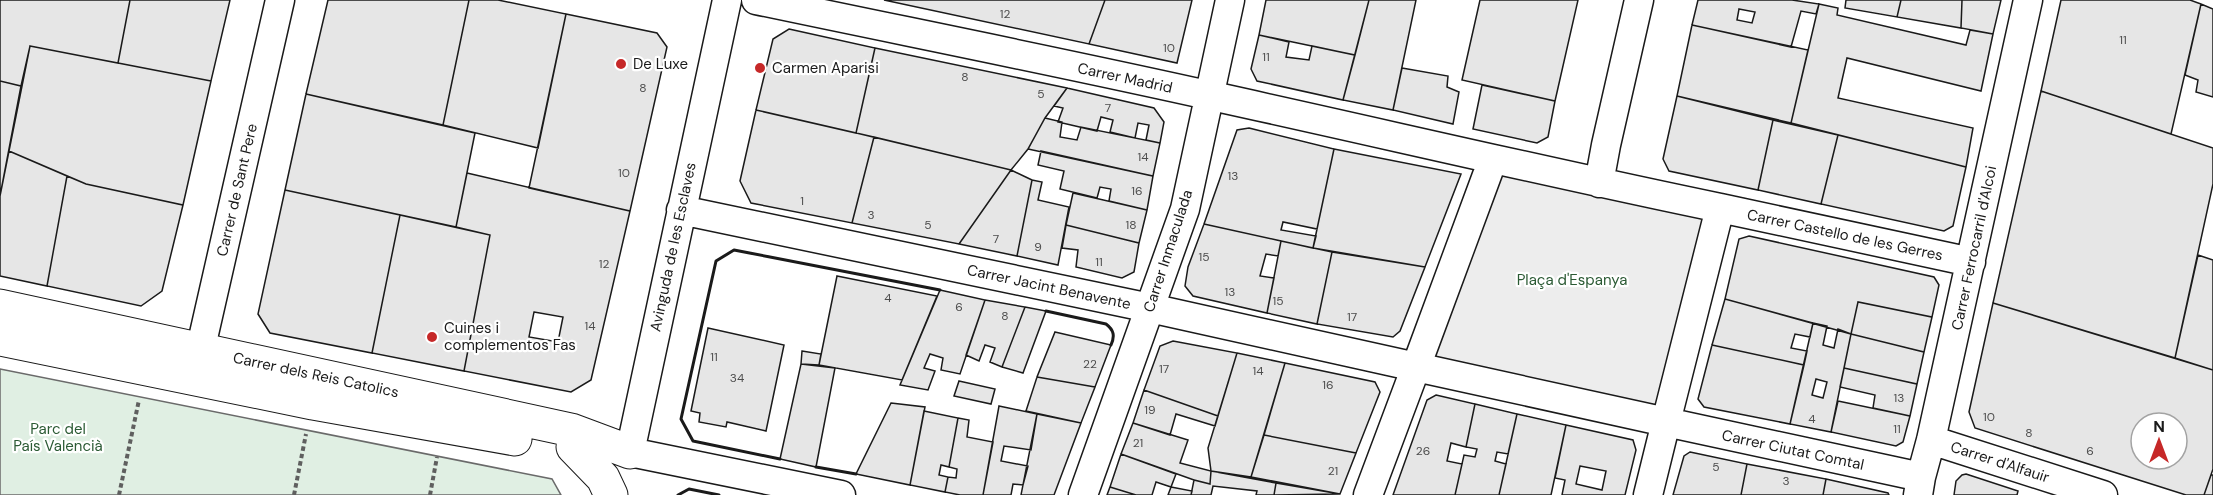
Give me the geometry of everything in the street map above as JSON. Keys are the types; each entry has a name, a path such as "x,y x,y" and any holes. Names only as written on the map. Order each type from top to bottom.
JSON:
{"street":[{"name":"Carrer de Sant Pere","path":"197,365 280,0"},
{"name":"Avinguda de les Esclaves","path":"626,495 630,452 728,0"},
{"name":"Carrer Madrid","path":"756,0 1210,95 1492,159"},
{"name":"Carrer Inmaculada","path":"1083,495 1185,209 1230,0"},
{"path":"1599,183 1605,145 1639,0"},
{"name":"Carrer Ferrocarril d'Alcoi","path":"1919,486 1932,440 2028,0"},
{"path":"1368,495 1492,159 1720,208 1648,495"},
{"name":"Carrer Castello de les Gerres","path":"1720,208 1971,262"},
{"name":"Carrer Jacint Benavente","path":"681,210 1150,308 1416,367"},
{"name":"Carrer dels Reis Catolics","path":"0,306 197,365 313,403 443,427 573,447 630,452 841,495"},
{"name":"Carrer dels Reis Catolics","path":"0,339 145,370 197,365 571,430 630,452"},
{"path":"1416,367 1666,422"},
{"name":"Carrer Ciutat Comtal","path":"1666,422 1919,486"},
{"name":"Carrer d'Alfauir","path":"1932,440 2103,495"},
{"path":"573,447 603,478 611,495"}],"path":[{"path":"119,495 145,370"},
{"path":"294,495 313,403"},
{"path":"430,495 443,427"}],"green space":[{"name":"Parc del País Valencià","path":"0,369 552,479 561,495 0,495"}],"shaded area":[{"name":"Plaça d'Espanya","path":"1493,159 1720,208 1666,422 1416,367"}],"building":[{"path":"0,0 130,0 118,63 30,46 21,86 0,81"},
{"path":"130,0 230,0 211,81 118,63"},
{"path":"328,0 469,0 443,125 306,94"},
{"path":"469,0 498,0 566,14 538,148 443,125"},
{"path":"884,0 1105,0 1089,44"},
{"path":"1105,0 1192,0 1177,63 1089,44"},
{"path":"1266,0 1369,0 1355,55 1259,35"},
{"path":"1369,0 1416,0 1393,110 1343,100"},
{"path":"1480,0 1578,0 1555,101 1462,80"},
{"path":"1698,0 1792,0 1819,4 1816,14 1801,11 1791,47 1692,25","holes":["1739,9 1755,12 1752,23 1737,20"]},
{"path":"1846,0 1901,0 1897,17 1845,8"},
{"path":"1901,0 1962,0 1961,28 1897,17"},
{"path":"1962,0 2001,0 1993,34 1961,28"},
{"path":"2061,0 2190,0 2201,4 2171,134 2041,91"},
{"path":"1819,4 1838,8 1837,15 1966,45 1970,30 1993,34 1981,91 1847,58 1838,98 1973,128 1966,167 1791,123"},
{"path":"2201,4 2213,9 2213,97 2196,92 2198,80 2185,75"},
{"path":"566,14 657,33 667,47 630,211 529,188"},
{"path":"1692,25 1808,50 1791,123 1677,96"},
{"path":"789,29 875,48 856,133 756,110 773,39"},
{"path":"1259,35 1289,42 1286,57 1309,60 1312,46 1355,55 1343,100 1257,81 1251,69"},
{"path":"30,46 211,81 183,205 86,184 9,151"},
{"path":"875,48 1067,88 1045,118 1028,149 1011,170 856,133"},
{"path":"1402,68 1448,76 1447,87 1459,92 1453,124 1393,110"},
{"path":"0,81 21,86 0,196"},
{"path":"1482,85 1555,101 1548,137 1537,143 1473,129"},
{"path":"1067,88 1154,108 1164,122 1160,143 1146,140 1149,125 1138,123 1135,138 1110,132 1113,120 1101,117 1097,131 1058,122 1063,108 1054,106"},
{"path":"2041,91 2213,148 2213,184 2175,358 1993,303"},
{"path":"306,94 475,133 456,227 285,190"},
{"path":"1677,96 1773,120 1758,190 1669,171 1663,159"},
{"path":"756,110 874,137 852,223 751,203 740,181"},
{"path":"1045,118 1062,122 1060,137 1077,140 1081,127 1160,143 1153,176 1028,149"},
{"path":"1773,120 1838,135 1821,204 1758,190"},
{"path":"1249,128 1334,149 1317,229 1283,222 1281,230 1316,236 1313,248 1204,224 1237,130"},
{"path":"1838,135 1966,167 1953,226 1944,231 1821,204"},
{"path":"874,137 1011,170 959,244 852,223"},
{"path":"1334,149 1461,174 1425,267 1313,248"},
{"path":"9,151 67,176 47,286 0,276 0,196"},
{"path":"1041,151 1153,176 1147,210 1109,201 1111,189 1100,187 1097,198 1060,189 1064,171 1038,165"},
{"path":"1011,170 1032,180 1017,256 959,244"},
{"path":"467,173 630,211 591,380 571,392 464,371 490,235 456,227","holes":["534,312 563,317 558,342 529,337"]},
{"path":"67,176 86,184 183,205 162,291 141,306 47,286"},
{"path":"1032,180 1042,182 1038,200 1069,207 1058,265 1017,256"},
{"path":"285,190 400,215 372,353 270,333 258,314"},
{"path":"1073,193 1147,210 1139,243 1066,225"},
{"path":"400,215 490,235 464,371 372,353"},
{"path":"1204,224 1281,241 1278,256 1266,254 1260,276 1274,278 1267,313 1193,296 1185,286 1188,267"},
{"path":"1066,225 1139,243 1134,272 1122,278 1076,267 1078,250 1062,248"},
{"path":"1749,236 1934,277 1939,285 1932,317 1858,302 1851,334 1725,299 1739,239"},
{"path":"1281,241 1332,252 1317,324 1267,313"},
{"path":"1332,252 1425,267 1400,331 1393,337 1317,324"},
{"path":"2198,255 2213,260 2213,370 2175,358"},
{"path":"837,276 937,296 902,380 819,365"},
{"path":"940,290 985,300 960,374 941,370 943,358 930,354 924,368 935,371 928,390 900,385"},
{"path":"1725,299 1813,323 1810,337 1795,334 1791,348 1807,351 1804,365 1712,345"},
{"path":"985,300 1025,307 1002,367 990,362 995,348 985,345 979,361 966,355"},
{"path":"1858,302 1932,317 1924,352 1851,334"},
{"path":"1993,303 2213,370 2213,469 2204,495 2186,495 1975,428 1969,412"},
{"path":"1025,307 1046,311 1023,373 1002,367"},
{"path":"1813,323 1827,326 1823,345 1834,348 1838,329 1851,334 1831,432 1790,424","holes":["1816,379 1827,382 1823,398 1812,395"]},
{"path":"708,328 784,345 766,431 727,422 726,427 699,422 700,413 691,411"},
{"path":"1055,332 1111,345 1095,387 1037,377"},
{"path":"1851,334 1924,352 1917,384 1844,368"},
{"path":"1173,341 1237,353 1218,416 1144,390 1160,346"},
{"path":"1712,345 1804,365 1790,424 1704,407 1698,399"},
{"path":"802,351 821,354 819,365 801,364"},
{"path":"1237,353 1285,363 1251,477 1211,471 1208,448"},
{"path":"1285,363 1375,382 1380,392 1356,453 1264,435"},
{"path":"801,364 835,368 816,467 780,459"},
{"path":"1844,368 1917,384 1910,416 1873,408 1875,395 1840,387"},
{"path":"1037,377 1095,387 1081,423 1026,411"},
{"path":"959,381 995,389 991,404 954,396"},
{"path":"1144,390 1218,416 1215,426 1176,414 1170,435 1133,423"},
{"path":"1436,395 1475,404 1466,447 1451,443 1447,461 1462,464 1455,495 1393,495 1427,400"},
{"path":"1838,401 1910,416 1903,442 1896,446 1831,432"},
{"path":"891,403 925,407 910,485 856,474"},
{"path":"1475,404 1517,414 1508,454 1497,452 1495,461 1506,464 1499,495 1455,495 1464,455 1475,457 1477,449 1466,447"},
{"path":"999,406 1037,414 1031,450 1004,446 1001,461 1028,466 1023,485 1013,484 1011,495 983,495"},
{"path":"924,411 958,418 949,467 941,465 939,475 948,477 945,492 910,485"},
{"path":"1037,414 1081,423 1054,495 1021,495"},
{"path":"1517,414 1566,425 1551,495 1499,495"},
{"path":"958,418 969,420 967,437 993,442 983,495 960,495 945,492 948,477 956,478 957,469 949,467"},
{"path":"1133,423 1188,440 1180,463 1211,471 1210,484 1121,454"},
{"path":"1566,425 1633,440 1636,450 1625,495 1562,495 1565,480 1555,478","holes":["1580,466 1606,471 1602,490 1576,484"]},
{"path":"1264,435 1356,453 1340,494 1251,477"},
{"path":"1690,452 1747,464 1741,495 1673,495 1684,456"},
{"path":"1121,454 1176,474 1171,487 1156,482 1152,495 1136,495 1110,487"},
{"path":"1747,464 1826,479 1823,495 1741,495"},
{"path":"1211,471 1276,483 1274,495 1256,495 1257,491 1213,486 1211,495 1191,495 1194,480 1210,484"},
{"path":"1966,474 2018,491 2017,495 1954,495 1956,481"},
{"path":"2211,475 2213,475 2213,495 2204,495"},
{"path":"1826,479 1888,493 1889,495 1823,495"},
{"path":"1276,483 1340,494 1274,495"},
{"path":"1110,487 1136,495 1107,495"},
{"path":"1171,487 1192,491 1191,495 1168,495"}],"wall":[{"path":"780,459 693,441 681,419 716,261 734,250 940,290"},
{"path":"1046,311 1106,324 1113,333 1111,345"},
{"path":"816,467 856,474"},
{"path":"678,495 689,489 719,495"}],"place":[{"name":"De Luxe","path":"621,64"},
{"name":"Carmen Aparisi","path":"760,68"},
{"name":"Cuines i complementos Fas","path":"432,337"}]}
